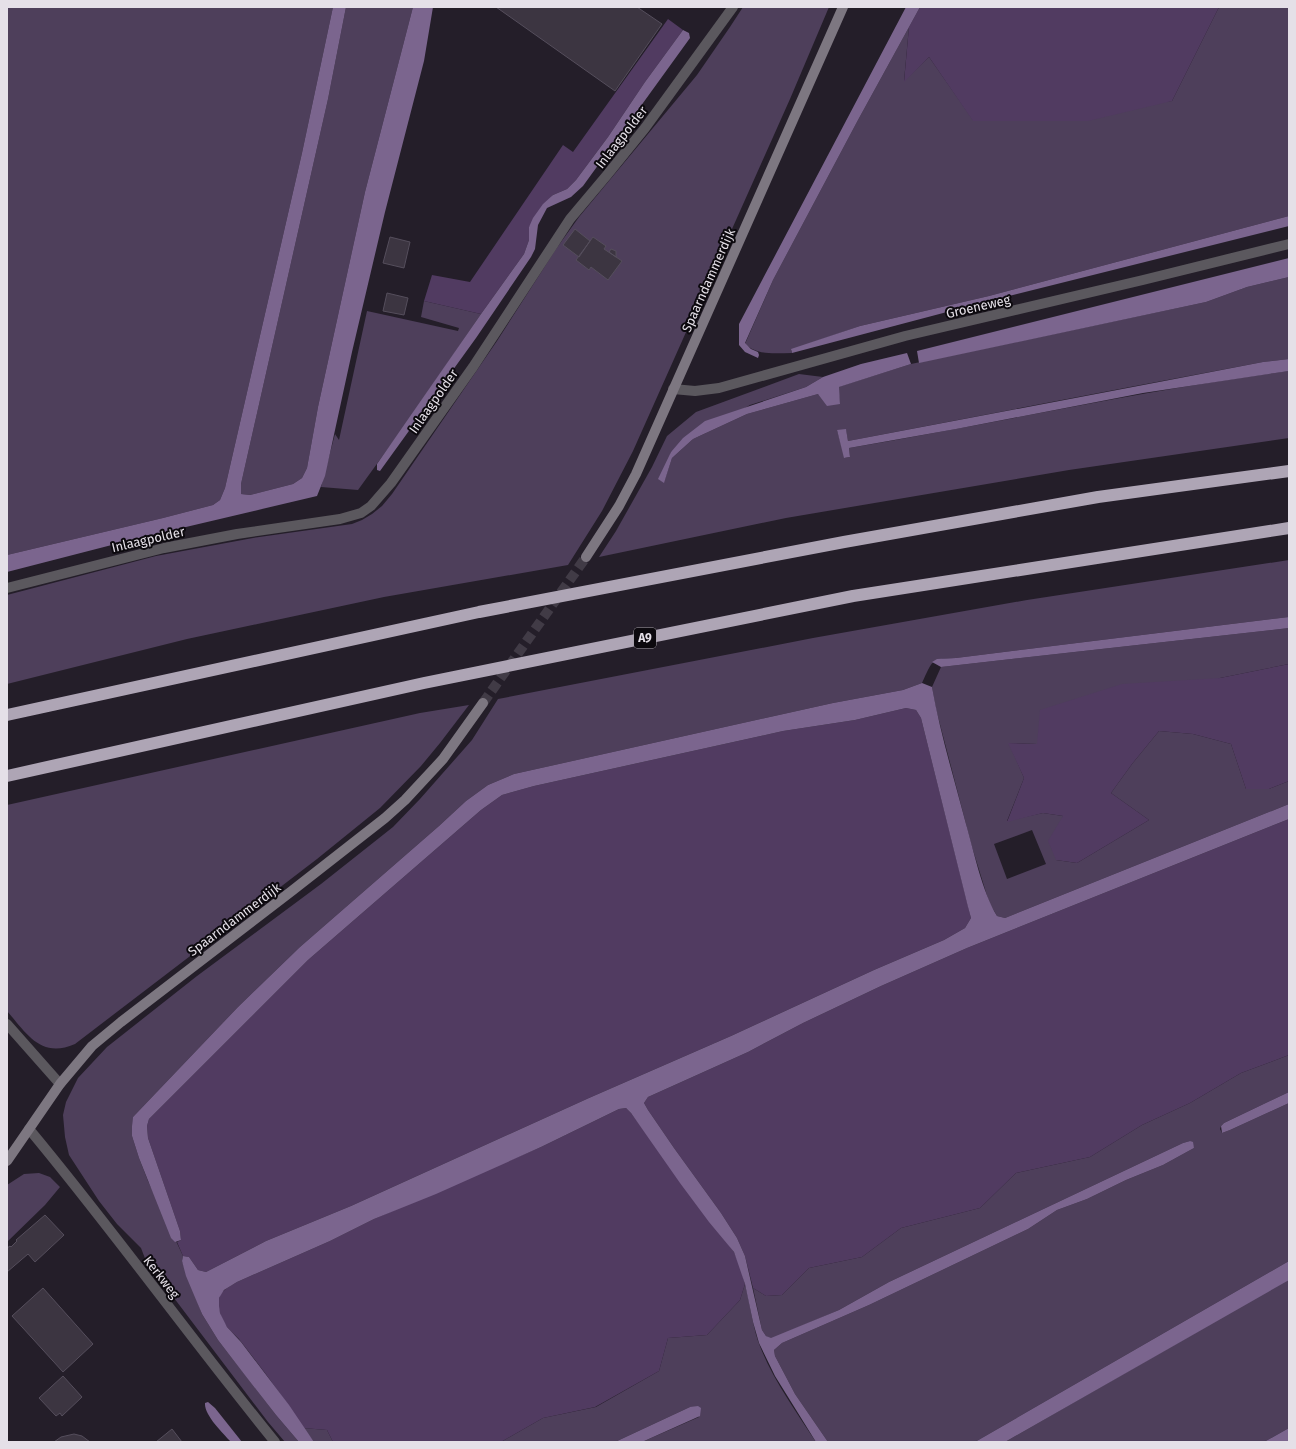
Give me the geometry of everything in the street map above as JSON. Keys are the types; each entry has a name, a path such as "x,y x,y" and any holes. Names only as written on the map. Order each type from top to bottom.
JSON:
{"highway":[{"path":"7,715 479,612 844,542 1098,497 1289,471"},
{"name":"A9","path":"7,776 424,683 853,596 1289,528"}],"street":[{"name":"Inlaagpolder","path":"7,588 164,548 237,534 340,519 361,513 371,506 392,483 473,367 570,218 646,128 733,7"},
{"name":"Spaarndammerdijk","path":"586,557 604,531 636,474 843,7"},
{"name":"Groeneweg","path":"673,390 695,391 719,388 905,336 1289,244"},
{"name":"Spaarndammerdijk","path":"7,1161 76,1063 105,1034 364,835 405,800 443,759 483,703"},
{"path":"7,1024 60,1084"},
{"name":"Kerkweg","path":"29,1129 71,1180 275,1442"}],"shaded area":[{"path":"7,7 333,7 302,153 225,488 220,500 213,505 163,518 7,555"},
{"path":"333,7 346,7 328,99 241,484 241,494 250,495 293,484 302,478 307,468 318,407 365,192 413,7 433,7 424,61 385,212 325,476 317,496 135,539 7,572 7,555 163,518 213,505 220,500 225,488 302,153"},
{"path":"346,7 413,7 365,192 318,407 307,468 302,478 293,484 250,495 241,494 241,484 328,99"},
{"path":"743,7 829,7 790,99 633,451 602,511 568,565 384,597 187,639 7,684 7,595 156,556 253,538 352,524 372,514 382,506 392,494 497,341 556,249 579,217 697,75"},
{"path":"906,7 920,7 773,280 745,343 751,349 758,352 758,358 745,352 739,345 739,324"},
{"path":"920,7 1219,7 1172,101 1088,121 973,121 929,57 904,82 909,27"},
{"path":"1219,7 1289,8 1289,216 989,296 860,326 791,350 792,353 761,352 750,348 745,344 773,280 909,27 904,81 929,57 973,120 1172,101"},
{"path":"668,19 683,30 576,180 567,189 553,195 529,227 529,240 524,254 481,314 424,301 432,275 470,282 563,145 573,152"},
{"path":"683,30 689,33 690,38 583,186 571,197 547,208 538,225 535,249 531,257 476,338 380,471 377,470 377,464 524,254 529,240 529,227 533,218 543,204 553,195 567,189 576,180"},
{"path":"1289,216 1289,226 981,303 792,353 791,349 860,326 989,296"},
{"path":"1289,258 1289,277 1247,287 1206,302 919,363 917,351"},
{"path":"1289,277 1289,359 1263,362 848,441 846,430 837,430 845,458 850,457 849,448 1178,388 1289,371 1289,438 1069,470 786,518 599,557 616,531 652,467 667,436 696,412 799,374 823,377 806,387 750,405 671,452 664,482 672,458 693,439 747,414 818,394 840,404 838,387 911,364 1206,302 1247,287"},
{"path":"424,301 481,314 405,425 358,490 321,487 335,434 339,440 367,311 458,331 459,328 421,317"},
{"path":"907,353 911,364 839,387 840,404 827,406 818,394 747,414 693,439 672,458 664,483 658,479 671,452 683,438 705,421 806,387 823,377 861,364"},
{"path":"1289,359 1289,371 1143,393 849,448 850,457 844,458 837,430 846,429 848,441 1263,362"},
{"path":"1289,560 1289,617 941,659 933,662 922,683 903,690 833,703 514,774 488,785 466,801 300,947 238,1007 133,1117 132,1136 148,1181 183,1256 182,1261 202,1314 218,1340 276,1415 299,1442 285,1442 268,1422 146,1261 141,1248 117,1224 99,1201 69,1155 65,1137 63,1115 66,1102 78,1078 107,1047 197,976 321,884 393,827 472,740 498,699 813,638 1027,600"},
{"path":"1289,617 1289,628 941,667 932,662 937,659 956,658"},
{"path":"1289,628 1289,664 1220,678 1037,744 1009,743 1024,778 1007,821 1043,813 1063,816 1056,860 1077,863 1149,820 1111,793 1159,731 1193,734 1231,744 1246,789 1269,789 1289,781 1289,804 1005,918 997,916 989,902 972,847 936,709 932,687 941,667","holes":["1032,830 1046,864 1007,879 994,844"]},
{"path":"1289,664 1289,781 1269,789 1246,789 1231,744 1193,734 1159,731 1111,793 1149,820 1077,863 1056,860 1048,841 1063,816 1043,813 1007,822 1024,778 1008,743 1037,744 1040,710 1122,684 1220,678"},
{"path":"922,683 932,687 943,738 975,859 987,895 997,916 1005,918 1289,804 1289,819 967,948 881,986 803,1023 748,1052 648,1097 644,1103 648,1110 737,1238 745,1256 762,1330 766,1336 771,1338 839,1310 889,1282 1183,1143 1190,1141 1193,1142 1194,1148 1163,1165 1126,1180 1087,1199 1057,1210 1028,1229 869,1305 782,1343 774,1350 775,1356 795,1394 828,1442 816,1442 775,1376 759,1343 745,1284 734,1252 680,1183 631,1113 626,1108 619,1109 541,1147 436,1194 374,1219 330,1241 237,1282 224,1290 219,1298 219,1306 220,1313 227,1327 241,1342 289,1405 314,1442 299,1442 276,1415 218,1340 202,1314 186,1276 182,1261 183,1256 189,1257 198,1270 206,1272 266,1241 351,1206 589,1098 731,1036 874,970 944,940 965,928 971,918 921,718 916,710 906,708 855,720 783,731 534,786 502,795 481,810 308,960 149,1119 147,1126 148,1138 180,1231 181,1240 175,1242 171,1238 139,1158 132,1136 133,1117 238,1007 300,947 466,801 488,785 514,774 833,703 903,690"},
{"path":"469,705 421,766 380,808 317,859 75,1044 63,1048 44,1046 28,1036 7,1011 7,805 420,713"},
{"path":"906,708 916,710 921,718 971,918 965,928 944,940 874,970 731,1036 589,1098 351,1206 266,1241 206,1272 198,1270 189,1257 183,1256 177,1242 181,1240 180,1231 148,1138 147,1126 149,1119 308,960 481,810 502,795 534,786 783,731 855,720"},
{"path":"1289,819 1289,1055 1241,1073 1190,1103 1142,1125 1090,1157 1016,1173 980,1208 901,1228 862,1257 809,1268 782,1295 766,1296 753,1288 745,1256 737,1238 648,1110 644,1103 648,1097 748,1052 803,1023 881,986 967,948"},
{"path":"1289,1055 1289,1092 1224,1123 1220,1129 1222,1133 1230,1130 1289,1103 1289,1261 975,1442 828,1442 795,1394 775,1356 774,1350 782,1343 869,1305 1028,1229 1057,1210 1087,1199 1126,1180 1163,1165 1194,1148 1190,1141 1183,1143 889,1282 839,1310 771,1339 766,1336 762,1330 753,1288 766,1296 782,1295 809,1268 862,1257 901,1228 980,1208 1016,1173 1090,1157 1142,1125 1190,1103 1241,1073"},
{"path":"1289,1092 1289,1103 1222,1133 1221,1126 1224,1123"},
{"path":"626,1108 734,1252 745,1284 740,1300 707,1335 668,1338 659,1371 595,1407 543,1418 501,1442 333,1442 327,1430 303,1428 266,1374 223,1321 218,1302 220,1295 224,1290 237,1282 330,1241 374,1219 541,1147 619,1109"},
{"path":"39,1173 50,1177 60,1187 45,1205 7,1242 7,1185 24,1174"},
{"path":"1289,1261 1289,1280 1005,1442 975,1442"},
{"path":"1289,1279 1289,1428 1264,1442 1005,1442"},
{"path":"745,1284 756,1334 763,1354 784,1393 816,1442 642,1442 699,1417 690,1407 615,1442 501,1442 543,1418 596,1407 659,1371 668,1338 707,1335 740,1300"},
{"path":"208,1402 215,1408 242,1442 231,1442 219,1429 208,1413 205,1403"},
{"path":"698,1406 701,1408 700,1416 642,1442 615,1442 690,1407"},
{"path":"303,1428 327,1430 333,1442 314,1442"},
{"path":"1289,1428 1289,1441 1264,1442"}],"building":[{"path":"496,7 637,7 662,24 615,91"},
{"path":"575,229 590,241 579,257 563,245"},
{"path":"390,237 410,242 404,268 383,263"},
{"path":"593,237 606,246 604,249 622,261 608,280 591,267 589,270 576,260"},
{"path":"611,249 616,251 616,257 609,252"},
{"path":"387,293 408,298 404,315 383,311"},
{"path":"45,1215 64,1235 35,1262 28,1254 7,1272 7,1248 10,1246 11,1247 17,1241 16,1240"},
{"path":"43,1288 93,1344 63,1372 12,1316"},
{"path":"63,1376 82,1397 62,1416 60,1413 56,1416 39,1398"},
{"path":"172,1429 182,1442 156,1442"},
{"path":"74,1434 82,1436 90,1442 54,1442 61,1437"}],"tunnel":[{"path":"483,703 586,557"}]}
